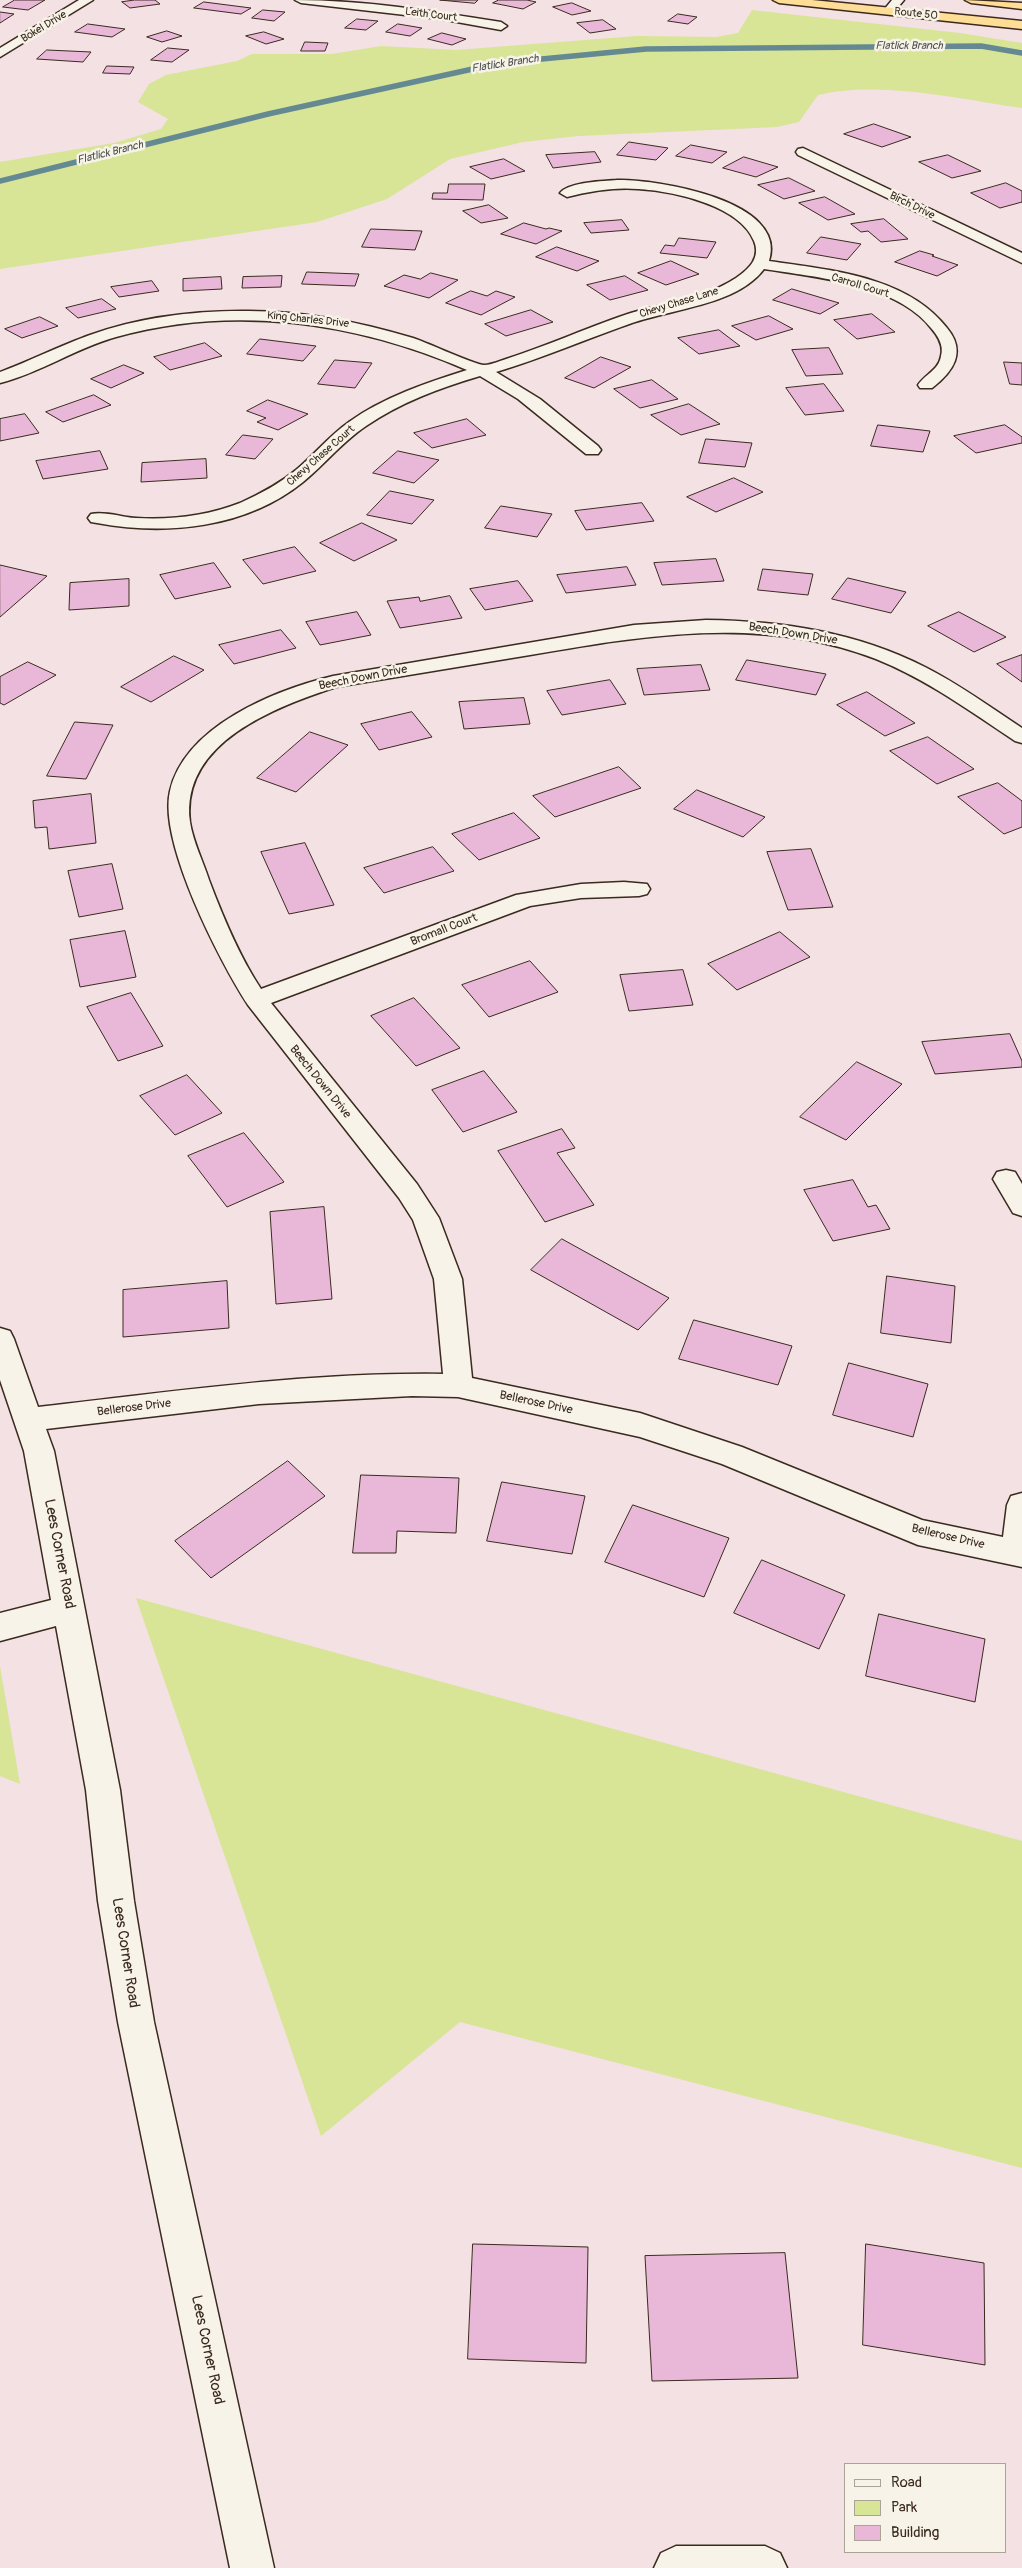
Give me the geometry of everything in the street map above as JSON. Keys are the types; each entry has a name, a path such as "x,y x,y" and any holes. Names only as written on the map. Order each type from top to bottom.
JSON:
{"highway":[{"name":"Route 50","path":"779,0 1022,25"},
{"path":"971,0 1022,6"}],"street":[{"name":"Bokel Drive","path":"0,53 88,0"},
{"name":"Leith Court","path":"301,0 440,16 501,26"},
{"path":"889,11 898,0"},
{"name":"Birch Drive","path":"803,152 1022,259"},
{"path":"567,193 590,186 626,184 674,190 713,202 736,213 758,231 764,254 760,264"},
{"name":"Chevy Chase Lane","path":"481,371 546,351 635,317 710,296 738,282 760,264"},
{"name":"Carroll Court","path":"760,264 848,280 872,287 918,308 942,329 951,351 949,361 940,374 926,385"},
{"name":"King Charles Drive","path":"0,378 68,349 112,334 160,323 232,316 295,317 359,326 418,344 481,371 514,389 592,450"},
{"name":"Chevy Chase Court","path":"97,518 123,524 174,524 240,509 283,489 304,473 343,435 374,414 429,388 481,371"},
{"name":"Beech Down Drive","path":"458,1386 448,1279 426,1218 408,1191 256,1000 242,980 221,941 183,837 179,819 184,785 191,768 216,739 248,715 289,696 333,682 634,631 678,626 724,625 770,628 814,635 878,653 915,669 947,686 1022,737"},
{"name":"Bromall Court","path":"256,1000 524,900 562,891 602,888 638,889"},
{"path":"1006,1179 1022,1206"},
{"name":"Lees Corner Road","path":"0,1339 40,1451 103,1790 116,1901 136,2022 252,2568"},
{"name":"Bellerose Drive","path":"29,1420 259,1393 412,1385 458,1386 640,1425 732,1454 918,1532 1019,1553"},
{"path":"1019,1553 1022,1505"},
{"path":"0,1626 69,1609"},
{"path":"676,2568 766,2568"}],"green space":[{"path":"752,10 960,33 1022,43 1022,108 920,92 867,89 842,91 818,95 799,122 777,127 578,136 523,142 450,159 387,199 317,222 0,269 0,162 114,143 161,129 168,119 138,102 149,84 166,75 237,61 252,54 332,54 381,46 456,50 637,36 716,37 738,33"},
{"path":"136,1598 1022,1841 1022,2168 460,2022 321,2136"},
{"path":"0,1666 20,1784 0,1776"}],"building":[{"path":"15,0 45,0 28,10 3,7"},
{"path":"155,0 160,4 130,8 122,2"},
{"path":"440,0 478,0 475,3"},
{"path":"499,0 527,0 536,2 523,9 493,3"},
{"path":"204,2 251,8 241,14 194,8"},
{"path":"572,3 591,11 572,15 553,7"},
{"path":"263,10 285,12 274,21 252,18"},
{"path":"0,12 14,14 0,23"},
{"path":"678,14 697,17 688,24 668,21"},
{"path":"357,19 378,21 366,30 345,28"},
{"path":"603,20 616,29 590,33 577,23"},
{"path":"88,24 125,29 112,37 75,32"},
{"path":"398,24 422,28 410,36 386,32"},
{"path":"167,31 182,36 162,42 147,37"},
{"path":"264,32 284,39 266,44 246,36"},
{"path":"442,33 466,39 452,45 428,39"},
{"path":"305,42 328,43 325,51 301,51"},
{"path":"168,48 189,50 172,62 151,60"},
{"path":"47,50 91,52 83,62 37,59"},
{"path":"107,66 134,67 130,74 103,73"},
{"path":"874,124 911,137 882,147 844,134"},
{"path":"629,142 668,148 656,160 617,155"},
{"path":"691,145 727,152 712,163 676,156"},
{"path":"595,152 601,162 553,168 546,155"},
{"path":"948,155 981,171 952,178 919,162"},
{"path":"744,157 778,167 756,177 723,168"},
{"path":"504,159 525,171 491,179 470,167"},
{"path":"789,178 815,191 784,199 758,185"},
{"path":"1006,183 1022,191 1022,202 1000,208 971,193"},
{"path":"449,184 485,184 483,200 432,199 433,193 447,193"},
{"path":"825,197 855,214 828,220 799,203"},
{"path":"489,205 508,218 481,223 463,211"},
{"path":"884,219 908,239 881,242 868,231 861,232 851,224"},
{"path":"622,220 629,230 591,233 584,223"},
{"path":"524,223 562,231 536,244 501,234"},
{"path":"371,229 422,231 415,250 362,247"},
{"path":"821,237 861,244 847,260 807,253"},
{"path":"679,238 716,242 707,258 660,253 665,245 674,246"},
{"path":"557,247 599,261 577,271 536,257"},
{"path":"920,251 958,265 937,276 895,262"},
{"path":"671,261 699,274 666,285 638,273"},
{"path":"307,272 359,274 355,286 302,284"},
{"path":"431,273 458,280 429,298 384,286 404,275 420,279"},
{"path":"282,276 281,287 242,288 243,277"},
{"path":"625,276 648,290 610,300 587,285"},
{"path":"221,277 222,289 183,291 183,279"},
{"path":"152,281 159,291 119,297 111,287"},
{"path":"792,289 839,303 820,314 773,300"},
{"path":"471,291 487,296 496,291 515,297 481,315 446,303"},
{"path":"102,299 116,309 78,318 66,308"},
{"path":"531,310 553,322 506,336 485,324"},
{"path":"872,314 895,332 857,339 834,320"},
{"path":"769,316 793,329 756,340 732,326"},
{"path":"40,317 58,326 22,338 5,329"},
{"path":"719,330 740,346 699,354 678,338"},
{"path":"260,339 316,346 303,361 247,354"},
{"path":"205,343 222,356 170,370 154,357"},
{"path":"829,348 843,374 806,376 792,350"},
{"path":"601,357 631,367 594,388 565,378"},
{"path":"335,360 372,363 355,388 318,384"},
{"path":"1004,362 1022,363 1022,385 1010,384"},
{"path":"124,365 144,373 111,388 91,379"},
{"path":"652,380 678,399 640,408 614,389"},
{"path":"824,384 844,411 805,415 786,388"},
{"path":"94,395 111,405 63,422 46,412"},
{"path":"268,400 308,414 278,430 257,422 266,418 247,411"},
{"path":"689,404 720,424 681,435 651,415"},
{"path":"25,414 39,433 0,441 0,419"},
{"path":"467,419 486,435 432,448 414,433"},
{"path":"878,425 930,431 923,452 871,446"},
{"path":"1005,425 1022,437 1022,443 976,453 954,436"},
{"path":"243,435 273,439 255,459 226,455"},
{"path":"706,439 752,443 745,467 699,463"},
{"path":"100,451 108,469 43,479 36,461"},
{"path":"398,451 439,460 414,483 373,473"},
{"path":"206,459 207,478 141,482 142,463"},
{"path":"734,478 763,492 716,512 687,497"},
{"path":"390,491 434,500 412,524 367,515"},
{"path":"642,503 654,521 586,530 575,511"},
{"path":"501,506 552,514 537,537 485,528"},
{"path":"362,523 397,540 354,561 320,543"},
{"path":"295,547 316,571 263,584 243,560"},
{"path":"716,559 724,581 662,585 654,563"},
{"path":"214,563 231,587 175,599 160,575"},
{"path":"0,565 47,576 0,617"},
{"path":"627,567 636,585 566,593 557,575"},
{"path":"763,569 813,574 808,595 758,590"},
{"path":"848,578 906,592 891,613 832,599"},
{"path":"129,579 129,606 69,610 70,583"},
{"path":"518,581 533,601 485,610 470,589"},
{"path":"450,596 462,618 400,628 387,601 419,597 420,601"},
{"path":"357,612 371,635 320,645 306,622"},
{"path":"959,612 1006,637 974,652 928,626"},
{"path":"281,630 296,648 234,664 219,645"},
{"path":"1022,655 1022,682 997,664"},
{"path":"174,656 204,670 151,702 121,687"},
{"path":"747,660 826,674 816,695 736,680"},
{"path":"28,662 56,675 4,705 0,703 0,677"},
{"path":"701,665 710,690 644,695 637,669"},
{"path":"610,680 626,704 562,715 547,691"},
{"path":"867,692 915,723 885,736 837,705"},
{"path":"524,698 530,724 464,729 459,702"},
{"path":"412,712 432,737 379,750 361,724"},
{"path":"75,722 113,725 86,779 47,776"},
{"path":"310,732 348,745 296,792 257,778"},
{"path":"928,737 974,769 937,784 890,751"},
{"path":"619,767 641,788 555,817 533,796"},
{"path":"998,783 1022,801 1022,827 1004,834 958,797"},
{"path":"697,790 765,817 743,837 674,809"},
{"path":"91,794 96,843 49,849 47,827 35,828 33,801"},
{"path":"514,813 540,838 479,860 452,834"},
{"path":"305,843 334,905 289,914 261,852"},
{"path":"433,847 454,871 384,893 364,868"},
{"path":"811,849 833,907 788,910 767,852"},
{"path":"112,864 123,909 79,917 68,871"},
{"path":"125,931 136,977 80,987 70,940"},
{"path":"780,932 810,957 737,990 708,964"},
{"path":"530,961 558,992 489,1017 462,985"},
{"path":"683,970 693,1005 629,1011 620,975"},
{"path":"131,993 163,1046 118,1061 87,1007"},
{"path":"414,998 460,1048 416,1066 371,1016"},
{"path":"1010,1034 1022,1061 1022,1067 935,1074 922,1042"},
{"path":"857,1062 902,1084 846,1140 800,1117"},
{"path":"484,1071 517,1112 463,1132 432,1090"},
{"path":"187,1075 222,1113 175,1135 140,1096"},
{"path":"562,1129 575,1148 557,1153 594,1205 545,1222 498,1151"},
{"path":"244,1133 284,1182 227,1207 188,1156"},
{"path":"853,1180 868,1207 876,1205 890,1229 833,1241 804,1190"},
{"path":"324,1207 332,1299 276,1304 270,1212"},
{"path":"562,1239 669,1298 638,1330 531,1270"},
{"path":"887,1276 955,1286 951,1343 881,1333"},
{"path":"227,1281 229,1328 123,1337 123,1290"},
{"path":"694,1320 792,1346 778,1385 679,1359"},
{"path":"849,1363 928,1384 913,1437 833,1415"},
{"path":"288,1461 325,1496 211,1578 175,1541"},
{"path":"361,1475 459,1478 456,1533 397,1531 396,1553 353,1553"},
{"path":"502,1482 585,1496 572,1554 487,1541"},
{"path":"633,1505 729,1538 704,1597 605,1562"},
{"path":"762,1560 845,1595 819,1649 734,1613"},
{"path":"879,1614 985,1639 975,1702 866,1676"},
{"path":"473,2244 588,2247 586,2363 468,2359"},
{"path":"866,2244 984,2263 985,2365 863,2345"},
{"path":"785,2253 798,2378 652,2381 645,2256"}],"waterway":[{"name":"Flatlick Branch","path":"0,181 268,114 500,63 646,49 981,46 1022,53"}]}
